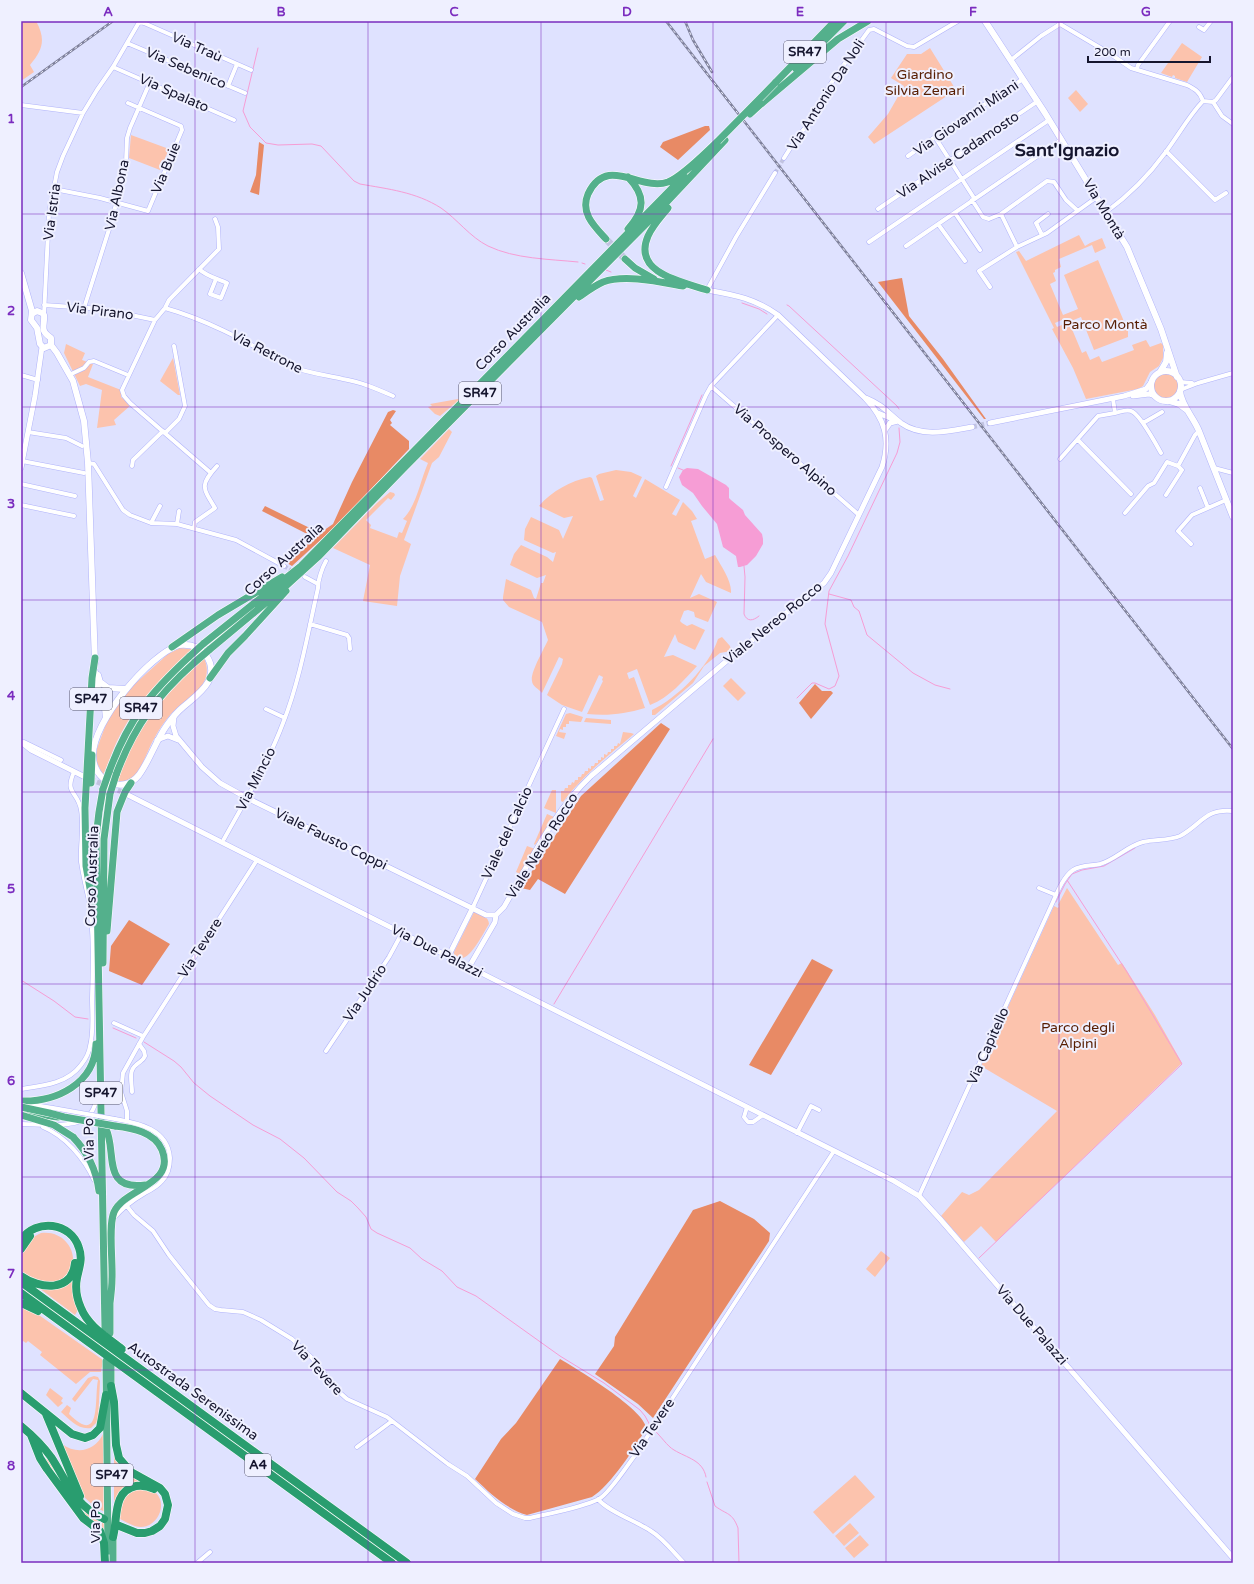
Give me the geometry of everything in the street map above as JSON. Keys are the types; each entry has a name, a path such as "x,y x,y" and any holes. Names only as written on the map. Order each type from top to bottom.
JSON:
{"highway":[{"name":"Corso Australia","path":"98,950 96,838 103,789 108,772 126,731 141,706 164,680 203,644 292,574 721,141 835,21"},
{"name":"Corso Australia","path":"103,969 104,839 110,794 130,741 148,712 165,690 209,650 304,575 556,314 648,223 696,171 721,141 761,104 844,21"},
{"path":"761,104 838,39 868,21"},
{"path":"606,239 588,218 586,208 587,197 593,185 600,179 614,175 653,184 667,182 681,173 721,141"},
{"path":"696,171 652,228 645,248 647,259 656,270 674,279 707,290"},
{"path":"580,282 632,224 640,210 641,196 638,189 628,177"},
{"path":"625,259 642,273 660,282"},
{"path":"556,314 592,288 606,281 624,279 660,282 707,290"},
{"name":"SR47","path":"172,647 218,615 281,577 315,551"},
{"name":"SR47","path":"210,678 228,653 304,575"},
{"name":"SP47","path":"87,839 85,808 88,741 95,658"},
{"name":"SP47","path":"92,755 86,866 92,898 98,950"},
{"name":"SP47","path":"103,969 118,812 125,792 131,783"},
{"name":"Via Po","path":"98,950 104,1237 108,1331 110,1303 106,1129 109,1135 111,1162 117,1176 123,1182 131,1185 148,1185"},
{"name":"Via Po","path":"103,969 106,1115"},
{"path":"21,1102 46,1099 63,1094 82,1080 90,1069 96,1048 99,995"},
{"path":"21,1108 49,1113 64,1118"},
{"path":"21,1114 54,1125 72,1137 82,1147 91,1160 96,1174 99,1191 104,1237"},
{"path":"21,1114 115,1122 147,1134 155,1139 161,1147 164,1157 162,1170 158,1177 120,1202 113,1213 110,1303"},
{"name":"A4","path":"21,1240 30,1230 46,1225 58,1227 70,1234 80,1250 81,1262 77,1277 76,1291 79,1303 85,1316 103,1334 170,1385 196,1409"},
{"path":"21,1249 31,1236 40,1232 51,1230 67,1237 75,1250 76,1259 75,1268 71,1275 66,1280 55,1286 40,1286 21,1276"},
{"name":"Autostrada Serenissima","path":"21,1282 407,1563"},
{"name":"Autostrada Serenissima","path":"21,1293 392,1563"},
{"path":"21,1303 36,1310 56,1324 71,1330"},
{"name":"Via Po","path":"106,1563 106,1395 108,1363 111,1386 113,1563"},
{"path":"111,1386 114,1402 116,1445 119,1458 131,1472 160,1488 165,1494 168,1505 165,1519 160,1526 152,1531 137,1533 118,1523 140,1528 154,1525 160,1518 163,1509 162,1499 155,1490 146,1486 135,1487 124,1492 117,1509 113,1538"},
{"path":"21,1393 72,1434 80,1437 89,1437 100,1428 106,1395"},
{"path":"21,1426 50,1456 81,1504 89,1512 104,1517 90,1507 80,1496 45,1412"},
{"path":"31,1435 40,1458 47,1469 83,1518 100,1531 103,1537 106,1563"}],"main road":[{"name":"Via Montà","path":"985,21 1038,101 1106,212 1134,262 1179,380 1181,398 1200,431 1233,518"},
{"path":"21,273 32,314 31,320 35,324 40,344 42,347 46,348 51,346"},
{"path":"32,314 34,312 40,312 43,319 44,332 52,340 51,346"},
{"path":"35,324 39,324 43,319"},
{"path":"40,340 43,336 48,336"},
{"path":"51,346 57,353 69,375 77,394 84,421 88,463 96,681 104,700 106,718"},
{"name":"Via Montà","path":"1152,381 1166,362 1166,346"},
{"path":"1160,372 1168,372 1179,380"},
{"path":"1152,381 1151,388 1155,396"},
{"path":"1169,401 1176,397 1180,390"},
{"name":"Via Montà","path":"1155,396 1164,401 1169,401 1184,407 1193,418"},
{"path":"172,647 186,644 201,650 207,656 210,666 210,678"},
{"name":"SR47","path":"92,755 106,718 125,689 161,655 172,647"},
{"path":"95,658 100,682 103,686 108,688 125,689"},
{"name":"SR47","path":"131,783 142,771 157,740 176,713 204,689 210,678"},
{"path":"92,755 96,770 102,777 118,785 131,783"}],"street":[{"name":"Via Antonio Da Noli","path":"784,158 796,138 812,119 824,93 869,30 874,28 910,47 919,45 958,21"},
{"path":"1137,69 1170,21"},
{"path":"1199,27 1204,30 1211,21"},
{"name":"Via Istria","path":"43,319 49,213 63,156 83,113 97,90 113,67 138,24 140,22 144,23"},
{"name":"Via Traù","path":"144,23 251,70"},
{"path":"1011,60 1059,23 1131,68 1187,85 1200,93 1203,101"},
{"name":"Via Sebenico","path":"127,43 245,93"},
{"path":"228,86 237,64"},
{"name":"Via Spalato","path":"113,67 234,120"},
{"path":"1213,102 1223,92 1233,77"},
{"name":"Via Giovanni Miani","path":"908,156 1023,79"},
{"name":"Via Albona","path":"84,308 108,237 117,202 126,163 127,138 150,82"},
{"name":"Via Alvise Cadamosto","path":"878,209 1038,101"},
{"path":"1203,101 1213,102"},
{"path":"1106,212 1140,181 1166,151 1203,101"},
{"path":"1213,102 1222,116 1233,124"},
{"name":"Via Buie","path":"117,202 148,211 182,130 181,126 128,103"},
{"path":"21,105 83,113"},
{"path":"869,242 1049,120"},
{"path":"935,137 962,179 983,217 989,219 1001,214 1046,181 1054,182 1066,200 1077,210"},
{"path":"906,246 1061,140"},
{"path":"1166,151 1215,200 1226,193"},
{"path":"707,290 736,237 775,173"},
{"path":"54,189 117,202"},
{"path":"990,287 979,271 1017,247 1047,233 1097,197"},
{"path":"955,213 980,250"},
{"path":"1001,214 1017,247"},
{"path":"1042,235 1036,223 1048,214"},
{"path":"211,473 124,396 122,390 155,320 165,308 169,300 219,248 218,227 215,219"},
{"path":"938,224 964,262"},
{"path":"199,269 203,273 216,278 227,283 221,298 210,294 216,278"},
{"name":"Viale Nereo Rocco","path":"469,967 495,922 496,915 504,907 558,816 575,791 730,658 824,583 859,515 885,458 885,430 878,413 865,398 778,315 756,301 707,290"},
{"name":"Via Pirano","path":"44,305 121,312 155,320"},
{"name":"Via Retrone","path":"165,308 188,314 210,323 302,371 360,383 377,388 393,396"},
{"path":"666,487 711,386 778,315"},
{"path":"132,466 132,460 179,419 185,406 174,346"},
{"path":"21,468 38,380 42,347"},
{"path":"69,375 84,368 89,362 94,361 128,375"},
{"path":"1180,390 1233,373"},
{"path":"21,375 38,380"},
{"path":"1179,380 1198,383"},
{"path":"990,423 1113,399 1146,389 1152,381"},
{"name":"Via Prospero Alpino","path":"711,386 859,515"},
{"path":"1124,396 1149,394 1155,396"},
{"path":"865,398 876,402 899,422"},
{"path":"1113,399 1115,413"},
{"path":"878,413 882,409 887,410"},
{"path":"1060,459 1098,416 1127,410 1133,411 1143,423 1161,453"},
{"path":"1143,423 1162,412"},
{"path":"878,413 888,416 913,429 932,433 942,433 972,427"},
{"path":"885,430 890,423 899,422"},
{"path":"1178,466 1195,435 1200,431"},
{"path":"28,432 66,438 82,446"},
{"path":"1078,440 1131,494"},
{"path":"22,461 84,473"},
{"path":"1125,513 1148,486 1154,483 1167,462 1178,466 1182,470 1166,494"},
{"path":"88,463 94,464 123,510 130,516 151,522 177,524 236,540 284,566"},
{"path":"194,528 195,522 216,508 204,487 205,482 211,473 218,466"},
{"path":"1214,468 1233,473"},
{"path":"21,484 75,496"},
{"path":"1200,488 1208,508"},
{"path":"1191,544 1178,531 1192,515 1226,500"},
{"path":"21,505 74,516"},
{"path":"151,522 160,506"},
{"path":"177,524 179,511"},
{"name":"Via Mincio","path":"224,839 271,753 285,718 310,624 318,584 323,565 326,561"},
{"path":"304,575 318,584"},
{"path":"310,624 347,635 349,638 350,649"},
{"path":"266,709 285,718"},
{"name":"Viale del Calcio","path":"448,957 473,907 564,709"},
{"name":"Viale Fausto Coppi","path":"176,713 172,726 180,742 212,777 228,788 486,914 496,915"},
{"path":"157,740 168,736 180,742"},
{"path":"21,743 24,742 61,760"},
{"path":"21,743 31,750 83,776"},
{"path":"21,1089 61,1082 71,1076 81,1066 90,1048 93,968 91,923 89,902 82,873 81,811 69,785 74,772"},
{"name":"Via Due Palazzi","path":"128,795 894,1181 919,1196 1233,1558"},
{"name":"Via Capitello","path":"919,1196 1056,895 1068,875 1077,868 1106,862 1144,842 1179,836 1215,811 1233,811"},
{"name":"Via Tevere","path":"127,1121 127,1115 121,1092 123,1073 143,1036 257,860"},
{"path":"1039,888 1056,895"},
{"name":"Via Judrio","path":"326,1052 389,958 402,933"},
{"path":"114,1023 143,1036"},
{"path":"132,1092 131,1071 133,1067 145,1056 144,1051 139,1044"},
{"path":"21,1124 73,1125 86,1119 91,1115 95,1105 101,1072"},
{"path":"21,1108 27,1104 30,1104 115,1122 127,1121 144,1126 161,1136 167,1145 170,1162 168,1172 162,1181 126,1205 112,1222"},
{"path":"797,1133 811,1106 819,1110"},
{"path":"747,1107 744,1117 748,1122 752,1122 762,1115"},
{"path":"39,1125 56,1134 79,1156 87,1166 99,1191"},
{"name":"Via Tevere","path":"126,1205 134,1215 153,1231 169,1255 209,1306 215,1309 243,1312 261,1320 292,1339 312,1358 339,1392 347,1399 378,1412 392,1421 448,1464 467,1476 496,1503 519,1516 530,1518 568,1509 598,1499 610,1487 636,1454 834,1151"},
{"path":"357,1447 392,1421"},
{"path":"598,1499 607,1507 652,1531 663,1540 684,1563"},
{"path":"197,1563 210,1552"}],"green space":[{"path":"21,21 36,21 41,33 42,44 38,54 30,65 34,72 21,81"},
{"path":"1182,43 1202,57 1187,82 1175,78 1173,75 1172,77 1161,73"},
{"name":"Giardino Silvia Zenari","path":"930,48 956,90 874,144 868,137 888,114 904,86 891,78 907,54 921,54"},
{"path":"1076,90 1088,104 1080,112 1068,98"},
{"path":"131,135 169,149 160,170 129,158"},
{"name":"Parco Montà","path":"1079,235 1085,246 1102,238 1106,248 1095,253 1092,245 1059,259 1061,267 1053,273 1056,281 1050,284 1063,315 1078,309 1064,275 1098,260 1128,331 1128,337 1094,350 1081,317 1066,323 1064,319 1055,323 1057,327 1069,322 1082,353 1086,351 1090,360 1099,356 1102,362 1134,350 1132,345 1146,340 1150,347 1161,343 1163,345 1163,358 1159,366 1150,372 1143,386 1138,389 1086,399 1073,368 1052,329 1054,328 1016,252 1019,251 1026,261"},
{"path":"66,344 85,353 82,360 93,364 88,377 121,390 121,397 131,405 114,420 116,425 97,428 102,390 86,384 80,386 64,353"},
{"path":"173,358 180,395 160,381"},
{"path":"1166,374 1174,378 1178,386 1174,394 1166,398 1158,394 1154,386 1158,378"},
{"path":"459,400 440,416 435,414 428,407 432,406 430,404"},
{"path":"449,429 452,432 439,457 432,463 404,540 411,544 400,576 397,606 363,601 370,565 333,548 377,503 390,492 394,493 395,495 391,500 388,498 366,520 371,525 370,528 397,538 399,532 402,533 407,521 403,519 412,507 428,463 420,459"},
{"path":"616,470 631,472 642,477 633,496 636,498 645,479 680,500 672,514 676,516 683,502 692,511 697,519 691,521 705,559 715,555 728,579 731,593 706,582 701,574 690,598 699,594 717,602 708,622 695,617 694,612 688,610 684,611 680,621 682,623 687,626 692,624 705,630 695,650 678,642 675,634 664,657 673,655 697,666 670,693 664,698 650,705 637,669 627,673 629,679 634,677 645,708 616,714 587,714 603,681 603,677 599,675 582,712 562,705 547,695 562,664 563,659 559,657 542,693 533,684 532,677 535,667 548,640 542,622 509,607 503,600 503,597 506,579 531,590 534,598 536,599 541,583 543,583 546,575 537,578 510,565 514,554 521,545 547,557 553,562 556,552 553,553 524,540 525,529 531,517 559,530 563,539 573,516 564,518 539,506 562,487 575,481 590,477 592,478 600,501 604,500 596,476"},
{"path":"722,637 730,646 731,651 720,653 704,666 693,683 655,715 652,715 652,710 672,698 700,671 714,650 718,639"},
{"path":"180,648 192,649 171,669 135,711 118,740 103,775 97,763 96,751 108,719 127,691 168,654"},
{"path":"204,658 207,674 201,688 178,707 164,722 151,744 143,763 135,775 126,782 117,782 132,746 152,714 176,685"},
{"path":"731,678 746,693 738,701 723,686"},
{"path":"570,713 583,717 581,722 569,721 569,724 566,724 566,727 563,727 563,730 560,729 559,732 566,733 564,739 556,736 566,714"},
{"path":"586,718 611,720 611,724 584,722"},
{"path":"623,732 634,734 588,774 563,802 561,801 561,791 568,788 568,785 571,785 572,782 574,783 575,780 578,780 578,777 581,777 585,771 588,771 588,768 591,769 591,766 598,763 598,760 601,760 601,757 604,758 604,754 607,755 608,752 611,752 611,749 614,749 614,746 617,746 618,743 620,744"},
{"path":"552,790 556,790 556,813 544,808"},
{"path":"547,814 554,817 535,845 534,844"},
{"path":"527,846 535,849 520,874 516,872"},
{"name":"Parco degli Alpini","path":"1067,888 1118,965 1122,963 1155,1015 1182,1063 996,1242 981,1226 964,1242 941,1216 962,1192 969,1195 979,1190 1057,1111 981,1066 1054,906 1058,908 1058,905"},
{"path":"474,912 486,917 489,924 469,954 466,957 460,958 454,955 454,952"},
{"path":"41,1233 52,1234 61,1238 68,1244 72,1253 73,1261 71,1270 65,1277 50,1284 41,1283 21,1273 22,1254 26,1245 29,1240"},
{"path":"881,1251 890,1258 875,1277 866,1269"},
{"path":"75,1272 78,1310 75,1315 39,1288 54,1289"},
{"path":"21,1305 36,1313 103,1360 101,1372 90,1372 76,1384 40,1355 42,1352 28,1341 26,1343 23,1341 21,1343"},
{"path":"94,1376 98,1377 100,1381 98,1421 91,1428 86,1428 74,1424 61,1412 67,1405 71,1408 69,1414 80,1423 87,1425 92,1422 96,1407 98,1380 93,1379 75,1402 72,1399 88,1378"},
{"path":"50,1388 63,1398 61,1401 63,1403 58,1407 46,1395"},
{"path":"103,1434 105,1512 95,1507 84,1497 62,1444 74,1449 85,1450 100,1440"},
{"path":"114,1449 117,1458 149,1484 140,1483 114,1505"},
{"path":"49,1458 83,1510 105,1523 104,1531 88,1520 45,1460"},
{"path":"855,1475 875,1497 833,1534 813,1512"},
{"path":"138,1488 156,1493 161,1503 161,1509 156,1519 147,1526 141,1527 132,1525 118,1518 124,1497"},
{"path":"850,1523 859,1533 844,1546 835,1536"},
{"path":"860,1535 869,1545 854,1558 845,1548"}],"shaded area":[{"path":"705,126 709,126 710,130 678,160 660,147 663,142"},
{"path":"259,142 264,145 259,195 250,192 256,175"},
{"path":"902,278 909,316 943,359 986,419 984,419 878,282"},
{"path":"393,410 396,411 390,420 392,423 390,425 409,441 409,449 338,524 292,566 287,563 313,537 262,511 265,506 320,533 333,524 352,482 388,412"},
{"path":"687,468 698,469 726,485 729,488 729,498 743,510 745,515 762,534 763,544 756,556 747,565 738,567 736,556 723,547 717,524 693,493 682,485 679,477 683,470"},
{"path":"815,684 822,691 831,691 833,693 811,719 799,703"},
{"path":"661,723 670,729 565,894 538,879 530,890 521,888 581,796"},
{"path":"129,920 170,944 142,985 109,971 111,946"},
{"path":"812,959 833,970 771,1075 749,1065"},
{"path":"720,1201 754,1219 770,1233 769,1241 653,1418 638,1404 595,1374 614,1346 615,1337 693,1210"},
{"path":"560,1359 609,1390 623,1401 643,1420 646,1428 629,1455 599,1492 592,1497 527,1515 505,1505 475,1479 501,1439 516,1423"}],"waterway":[{"path":"258,48 243,111 250,127 266,143 278,145 312,144 321,146 354,181 360,184 422,198 447,212 481,242 498,250 509,254 532,258 578,262"},
{"path":"606,270 611,272"},
{"path":"742,303 759,309 767,314"},
{"path":"787,305 899,409"},
{"path":"671,466 702,395"},
{"path":"797,698 812,683 829,689 835,686 839,676 825,624 829,591 848,556 897,453 900,442 899,428"},
{"path":"678,468 683,470"},
{"path":"744,566 744,614 745,617 750,620 759,616"},
{"path":"829,594 851,600 854,607 859,611 867,635 913,673 935,685 950,689"},
{"path":"554,1004 713,739"},
{"path":"1056,902 1072,874 1082,870 1104,866 1135,848"},
{"path":"979,1258 1182,1064 1127,972 1067,880"},
{"path":"21,980 54,1001 75,1017 88,1019"},
{"path":"113,1028 136,1038"},
{"path":"144,1042 174,1061 194,1083 210,1096 253,1125 280,1139 304,1158 337,1192 351,1201 358,1208 366,1217 371,1229 410,1248 422,1259 442,1271 457,1287 476,1296 560,1356 604,1383 640,1410 651,1427"},
{"path":"654,1430 671,1448 698,1463 702,1467 706,1477"},
{"path":"707,1482 715,1506 729,1514 734,1519 738,1528 739,1563"}],"tunnel":[{"path":"775,173 784,158"},
{"path":"606,239 625,259"},
{"path":"972,427 990,423"},
{"path":"284,566 294,572"},
{"path":"90,779 127,794"}],"railway":[{"path":"21,87 113,21"},
{"path":"666,21 1233,749"},
{"path":"685,21 693,40 712,72"}],"district":[{"name":"Sant'Ignazio","path":"1067,150"}]}
